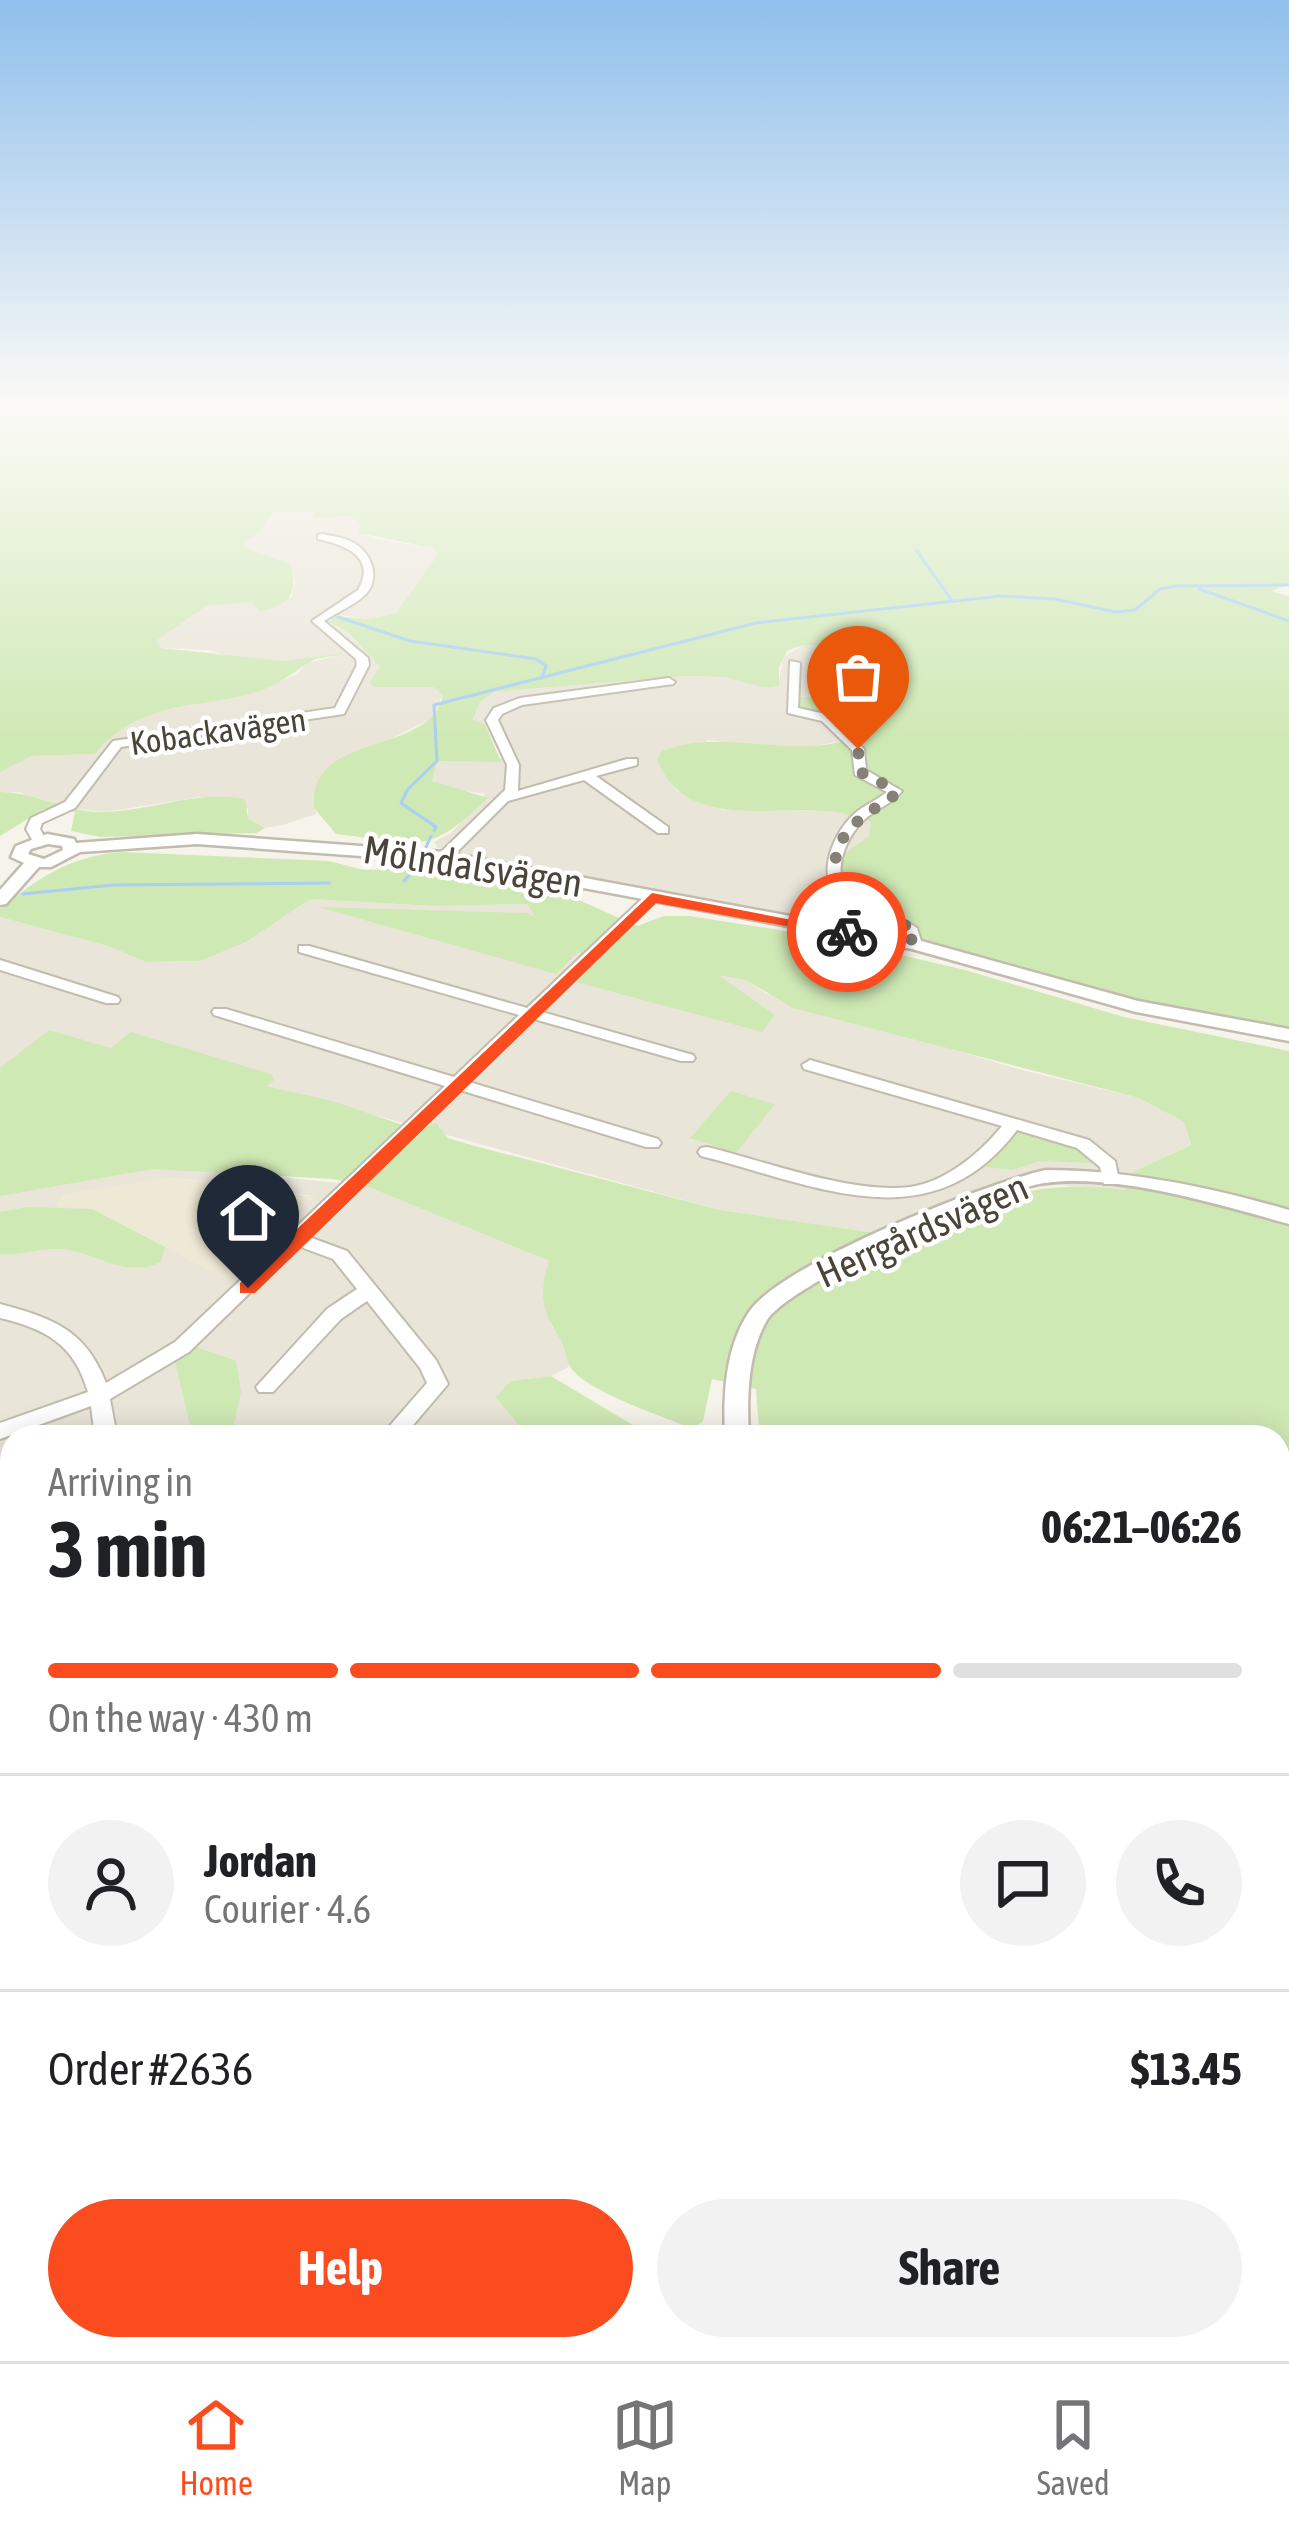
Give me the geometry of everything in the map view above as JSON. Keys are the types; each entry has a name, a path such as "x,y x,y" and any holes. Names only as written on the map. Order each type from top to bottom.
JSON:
{"street":[{"name":"Kobackavägen","path":"39,840 33,832 36,820 70,806 117,744 340,711 355,686 362,658 317,621 360,598 368,577 355,547 322,537"},
{"path":"794,663 792,710 826,718 858,749 860,772 895,791 857,818 846,834 834,862 835,885 847,899 904,925 912,931 914,944"},
{"path":"444,856 506,798 514,778 513,765 493,726 492,716 498,711 520,702 669,682"},
{"path":"506,798 632,762"},
{"path":"587,776 663,830"},
{"name":"Mölndalsvägen","path":"74,848 197,839 444,856 914,944 1136,1006 1289,1035"},
{"path":"0,848 27,856 60,860 74,848 62,840 39,840 27,856 0,900"},
{"path":"17,1425 101,1395 182,1347 652,897"},
{"path":"304,949 687,1058"},
{"path":"0,965 112,1000"},
{"path":"220,1012 652,1143"},
{"path":"810,1066 1095,1150 1109,1165 1110,1180"},
{"path":"707,1152 856,1186 910,1193 982,1157 1013,1124"},
{"name":"Herrgårdsvägen","path":"738,1425 744,1356 766,1304 1004,1186 1048,1176 1110,1180 1289,1217"},
{"path":"297,1239 340,1255 428,1365 438,1384 402,1425"},
{"path":"266,1387 334,1314 367,1292"},
{"path":"0,1310 58,1329 84,1354 101,1395 105,1425"}],"shaded area":[{"path":"269,516 349,516 362,524 358,532 376,539 434,548 439,553 396,613 369,619 340,615 335,626 350,634 380,667 369,682 374,687 433,687 443,695 431,718 378,746 313,799 316,814 283,825 265,828 248,818 248,809 200,797 105,812 48,806 19,792 0,792 0,772 31,756 95,754 117,728 135,717 260,690 296,675 307,663 337,656 283,661 161,648 155,641 205,606 292,597 291,564 239,546"},
{"path":"807,643 845,658 841,693 808,696 822,718 848,740 797,749 708,740 667,777 677,791 724,810 849,811 871,822 869,836 844,854 862,905 904,918 920,941 438,848 434,842 451,833 485,794 446,788 432,780 437,761 502,758 485,724 473,721 480,701 494,692 685,676 778,686 783,657"},
{"path":"310,899 433,906 527,904 549,936 746,980 765,993 1014,1068 1139,1098 1184,1122 1191,1145 1131,1173 1125,1190 1056,1185 1017,1190 978,1203 903,1243 876,1233 720,1210 265,1085 72,1183 153,1169 194,1168 366,1186 549,1261 550,1324 564,1345 569,1367 551,1376 510,1381 497,1397 518,1425 0,1425 0,917 111,947 146,962 200,961 246,942","holes":["167,1178 313,1196 92,1209"]},
{"path":"167,1178 315,1197 227,1280 92,1209 56,1206 64,1194"}],"green space":[{"path":"0,516 270,516 240,546 291,564 290,596 261,612 251,602 206,606 156,641 161,648 283,661 345,653 312,661 259,691 150,715 131,723 95,754 32,756 0,772"},
{"path":"349,516 1289,516 1289,584 1272,591 1289,596 1289,1030 1171,1009 920,941 904,918 849,899 836,867 844,854 869,836 871,822 814,810 722,809 696,801 673,786 657,760 662,751 685,744 801,746 847,740 822,718 793,708 799,698 840,692 845,658 817,645 787,651 779,667 779,686 685,676 494,692 480,702 473,720 485,724 501,762 437,761 432,781 488,798 434,839 404,843 336,834 314,808 317,783 329,766 416,728 433,715 443,695 433,687 374,687 369,682 380,667 350,634 330,622 333,616 369,619 396,613 438,554 433,548 358,533 361,524"},
{"path":"0,792 103,812 209,797 245,799 248,818 265,828 257,833 100,837 71,831 75,812 44,809 0,836"},
{"path":"121,852 329,861 364,870 433,867 561,892 637,926 664,916 689,916 824,937 965,970 1124,1017 1289,1051 1289,1425 759,1425 756,1389 712,1379 703,1421 683,1425 607,1394 577,1375 546,1310 543,1292 549,1261 366,1186 333,1179 153,1169 0,1196 0,1068 49,1030 111,1048 131,1032 271,1074 274,1080 267,1086 336,1102 417,1130 436,1123 448,1138 475,1146 720,1210 876,1233 903,1242 984,1204 1035,1190 1125,1190 1131,1173 1191,1145 1184,1122 1139,1098 793,1008 746,980 718,975 775,1015 762,1032 576,982 608,951 577,953 556,974 318,907 527,913 535,917 527,904 433,906 310,899 246,942 200,961 146,962 111,947 0,917 0,909 28,887 85,859"},
{"path":"731,1091 775,1104 736,1153 690,1138"},
{"path":"1018,1132 1073,1145 1094,1163 1039,1161 1013,1170 976,1166"},
{"path":"28,1207 92,1209 165,1247 161,1262 134,1268 58,1249 0,1254 0,1212"},
{"path":"196,1347 236,1361 241,1392 235,1425 190,1425 175,1362"},
{"path":"551,1376 633,1425 518,1425 496,1397 510,1381"}],"waterway":[{"path":"916,550 951,599"},
{"path":"542,677 756,623 1001,596 1055,599 1115,612 1135,610 1160,589 1177,586 1289,585"},
{"path":"1199,589 1289,621"},
{"path":"338,617 410,641 536,659 546,666 542,677"},
{"path":"434,831 436,827 401,803 408,789 437,761 434,705 542,677"},
{"path":"426,847 431,836"},
{"path":"404,881 420,864"},
{"path":"23,894 113,885 330,883"}],"way so far":[{"path":"847,932 914,944 915,940 904,925 852,903 835,885 834,862 846,834 857,818 895,795 892,788 860,772 858,749"}],"route":[{"path":"248,1288 652,897 847,932"}]}
